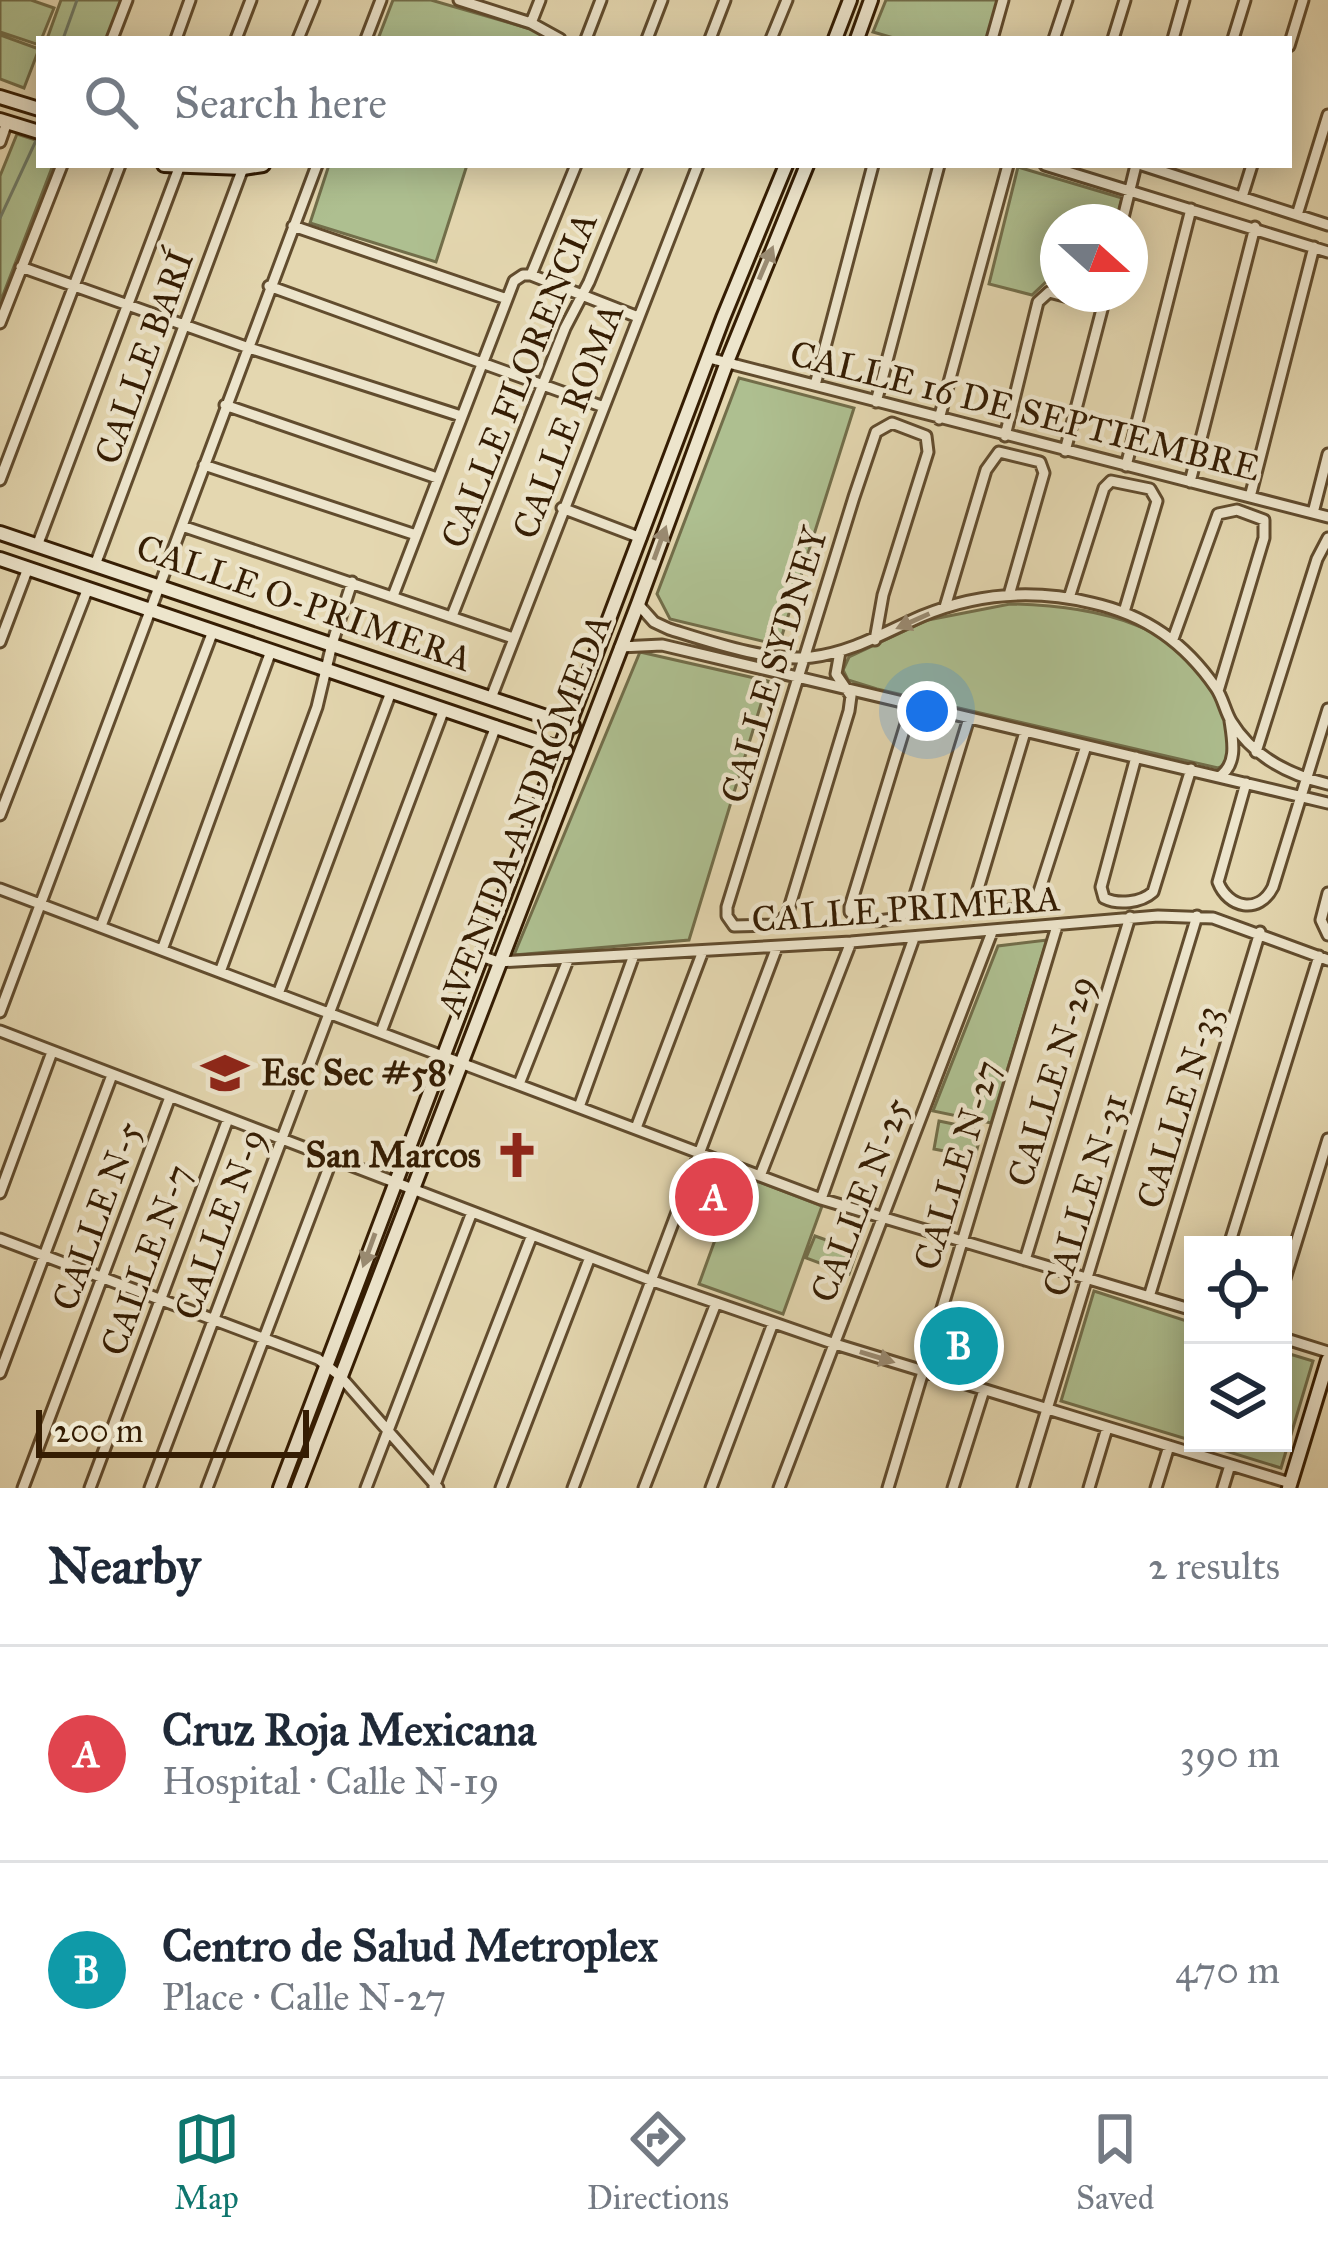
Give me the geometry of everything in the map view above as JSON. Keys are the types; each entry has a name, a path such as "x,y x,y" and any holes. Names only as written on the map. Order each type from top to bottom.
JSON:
{"street":[{"path":"113,36 128,0"},
{"path":"177,36 190,0"},
{"path":"237,36 251,0"},
{"path":"299,36 314,0"},
{"path":"367,36 381,0"},
{"path":"459,0 531,22 555,36"},
{"path":"531,22 540,0"},
{"path":"587,36 601,0"},
{"path":"648,36 662,0"},
{"path":"711,36 725,0"},
{"path":"773,36 787,0"},
{"path":"836,36 850,0"},
{"path":"858,36 872,0"},
{"path":"993,36 1003,0"},
{"path":"1055,36 1067,0"},
{"path":"1114,36 1125,0"},
{"path":"1174,36 1184,0"},
{"path":"1234,36 1245,0"},
{"path":"1292,37 1304,0"},
{"path":"0,98 33,107"},
{"path":"1297,214 1328,115"},
{"path":"0,142 9,123"},
{"path":"0,322 61,168"},
{"path":"0,480 119,168"},
{"path":"37,546 179,168 243,168"},
{"name":"CALLE BARÍ","path":"95,565 243,168"},
{"path":"0,1012 316,168"},
{"path":"531,275 575,168"},
{"name":"CALLE FLORENCIA","path":"452,616 543,383 636,168"},
{"name":"CALLE ROMA","path":"491,698 697,168"},
{"name":"AVENIDA ANDRÓMEDA","path":"280,1488 785,168"},
{"name":"AVENIDA ANDRÓMEDA","path":"298,1488 727,362 806,168"},
{"path":"815,386 872,168"},
{"path":"876,402 938,168"},
{"path":"939,418 1007,168"},
{"path":"1055,168 1328,252"},
{"path":"1126,204 1138,168"},
{"path":"1149,168 1328,226"},
{"path":"1190,180 1193,168"},
{"path":"1242,196 1251,168"},
{"path":"1126,466 1192,209"},
{"path":"292,226 507,298"},
{"path":"1190,482 1255,227"},
{"path":"1250,497 1314,248"},
{"path":"21,267 461,416"},
{"path":"393,596 514,281 531,275 638,317"},
{"path":"269,286 601,406"},
{"path":"1005,436 1040,300"},
{"path":"1065,451 1101,312"},
{"name":"CALLE 16 DE SEPTIEMBRE","path":"710,358 1328,517"},
{"path":"225,405 437,478"},
{"name":"CALLE SYDNEY","path":"848,689 846,724 787,915 776,925 739,927 730,922 727,907 873,438 881,426 892,423 926,436 928,452 883,595 875,640"},
{"path":"945,607 986,470 994,455 1005,452 1040,462 1044,473 1009,595"},
{"path":"1312,513 1328,454"},
{"path":"204,465 416,536"},
{"path":"1069,598 1101,495 1116,480 1150,490 1157,501 1124,612"},
{"path":"562,508 641,538"},
{"path":"1173,638 1216,518 1231,509 1264,520 1265,532 1219,691"},
{"path":"182,526 513,638"},
{"name":"CALLE O-PRIMERA","path":"0,533 588,731"},
{"path":"1256,752 1317,559 1328,538"},
{"name":"CALLE O-PRIMERA","path":"0,559 578,755"},
{"path":"0,642 28,568"},
{"path":"220,972 317,707 352,582"},
{"path":"0,815 88,588"},
{"path":"638,604 654,622 669,629 749,650 806,658 875,640 945,607 1009,595 1069,598 1124,612 1173,638 1219,691 1230,721 1232,756 1219,777"},
{"path":"101,926 213,631"},
{"path":"620,646 662,645 1328,803"},
{"path":"746,665 749,650"},
{"path":"162,950 271,651"},
{"path":"840,652 836,674 848,689"},
{"path":"278,994 391,692"},
{"path":"912,704 853,892 850,912 861,920 896,919 911,908 969,718"},
{"name":"CALLE N-9","path":"150,1488 444,709"},
{"path":"1246,783 1219,888 1248,906 1264,902 1273,886 1328,709"},
{"path":"1230,721 1256,752 1328,784"},
{"path":"381,1032 496,726"},
{"path":"1025,732 978,889 980,905 994,910 1022,908 1037,898 1086,746"},
{"path":"1136,757 1101,887 1110,901 1141,900 1154,892 1191,769"},
{"path":"0,889 821,1199 1184,1307"},
{"path":"1328,893 1321,920 1328,934"},
{"name":"CALLE PRIMERA","path":"481,956 498,962 568,959 1197,916 1260,932 1324,958"},
{"name":"CALLE N-31","path":"1022,1488 1197,916"},
{"name":"CALLE N-29","path":"1025,1260 1130,917"},
{"name":"CALLE N-27","path":"888,1488 1057,926"},
{"name":"CALLE N-25","path":"783,1487 992,932"},
{"name":"CALLE N-33","path":"1149,1297 1260,932"},
{"path":"821,1199 914,938"},
{"path":"760,1176 851,942"},
{"path":"573,1488 777,947"},
{"path":"637,1129 703,951"},
{"path":"579,1107 634,955"},
{"path":"1232,1236 1324,958"},
{"path":"519,1084 568,959"},
{"path":"0,1031 650,1280 835,1344 1290,1485 1328,1356 1292,1342"},
{"path":"0,1193 52,1052"},
{"path":"0,1373 112,1075"},
{"name":"CALLE N-5","path":"23,1488 170,1097"},
{"name":"CALLE N-7","path":"90,1488 228,1119"},
{"path":"1292,1256 1328,1139"},
{"path":"207,1488 332,1159"},
{"path":"366,1488 472,1212"},
{"path":"0,1239 326,1364 435,1487 532,1235"},
{"path":"501,1488 590,1257"},
{"path":"644,1488 716,1303"},
{"path":"711,1488 773,1323"},
{"path":"953,1488 984,1390"},
{"path":"1089,1488 1107,1428"},
{"path":"1156,1488 1169,1447"},
{"path":"1223,1488 1230,1465"}],"green space":[{"path":"0,0 31,0 54,8 36,44 0,32"},
{"path":"61,0 123,0 110,36 48,36"},
{"path":"393,0 431,0 544,36 379,36"},
{"path":"886,0 1000,0 990,36 873,32"},
{"path":"0,35 36,48 24,88 0,79"},
{"path":"17,134 36,140 36,168 52,168 0,303 0,176"},
{"path":"328,168 466,168 436,262 310,223"},
{"path":"1018,168 1122,198 1120,204 1040,204 1040,288 1032,295 989,284"},
{"path":"739,378 854,408 779,645 670,619 657,594"},
{"path":"1010,604 1104,615 1164,638 1209,681 1227,730 1225,765 1218,768 877,689 848,680 843,670 849,657 928,620"},
{"path":"640,652 768,681 689,940 514,955"},
{"path":"1047,940 991,1123 933,1111 998,946"},
{"path":"939,1121 982,1130 975,1157 934,1149"},
{"path":"739,1174 822,1206 783,1314 699,1284"},
{"path":"815,1236 857,1251 849,1274 806,1258"},
{"path":"1094,1291 1184,1320 1184,1438 1061,1401"},
{"path":"1292,1355 1313,1361 1292,1431"},
{"path":"1229,1452 1286,1452 1281,1468"}],"waterway":[{"path":"64,36 77,0"},
{"path":"0,218 36,140"}],"place":[{"name":"Esc Sec #58","path":"225,1073"},
{"name":"San Marcos","path":"517,1155"},
{"name":"Cruz Roja Mexicana","path":"714,1197"},
{"name":"Centro de Salud Metroplex","path":"959,1346"}]}
